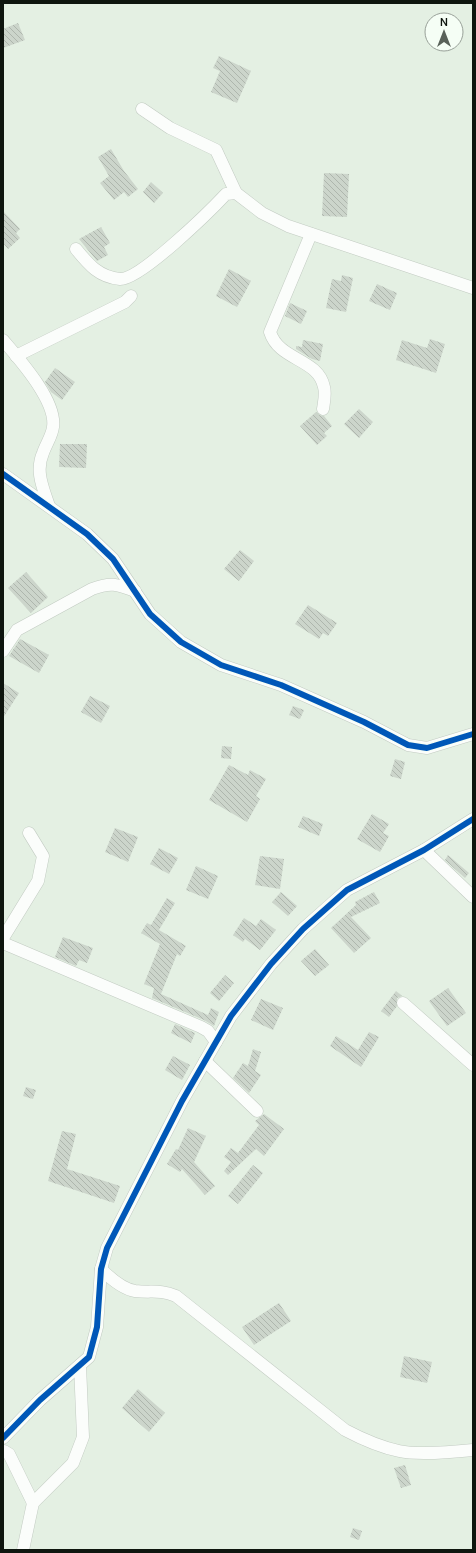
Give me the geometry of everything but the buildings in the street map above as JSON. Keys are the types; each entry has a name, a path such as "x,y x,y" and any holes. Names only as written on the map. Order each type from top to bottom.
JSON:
{"street":[{"path":"142,108 170,128 216,150 236,193 262,213 288,226 473,288"},
{"path":"76,249 101,275 122,279 142,270 212,209 226,194 236,193"},
{"path":"311,234 270,332 273,342 281,350 314,369 322,378 325,389 323,409"},
{"path":"16,356 126,302 131,296"},
{"path":"3,340 34,378 47,400 51,413 54,425 39,464 39,474 48,506"},
{"path":"3,474 87,534 113,559 150,614 181,642 221,665 281,685 364,722 408,745 427,748 473,734"},
{"path":"3,651 17,630 92,589 105,584 120,585 134,591"},
{"path":"3,1438 40,1400 89,1357 94,1343 101,1269 110,1241 182,1101 231,1016 271,964 303,929 347,890 424,850 473,818"},
{"path":"3,938 38,882 43,856 29,833"},
{"path":"424,850 473,897"},
{"path":"3,943 99,986 201,1027 208,1031 216,1042"},
{"path":"403,1003 473,1065"},
{"path":"205,1061 257,1111"},
{"path":"101,1269 114,1281 134,1291 164,1291 176,1296 345,1430 370,1443 401,1452 473,1450"},
{"path":"23,1550 33,1503 73,1463 83,1437 80,1365"},
{"path":"4,1451 9,1454 33,1503"}],"cycle path":[{"path":"3,474 87,534 113,559 150,614 181,642 221,665 281,685 364,722 408,745 427,748 473,734"},
{"path":"3,1438 40,1400 89,1357 97,1327 101,1269 107,1248 182,1101 231,1016 271,964 303,929 347,890 424,850 473,819"}]}
